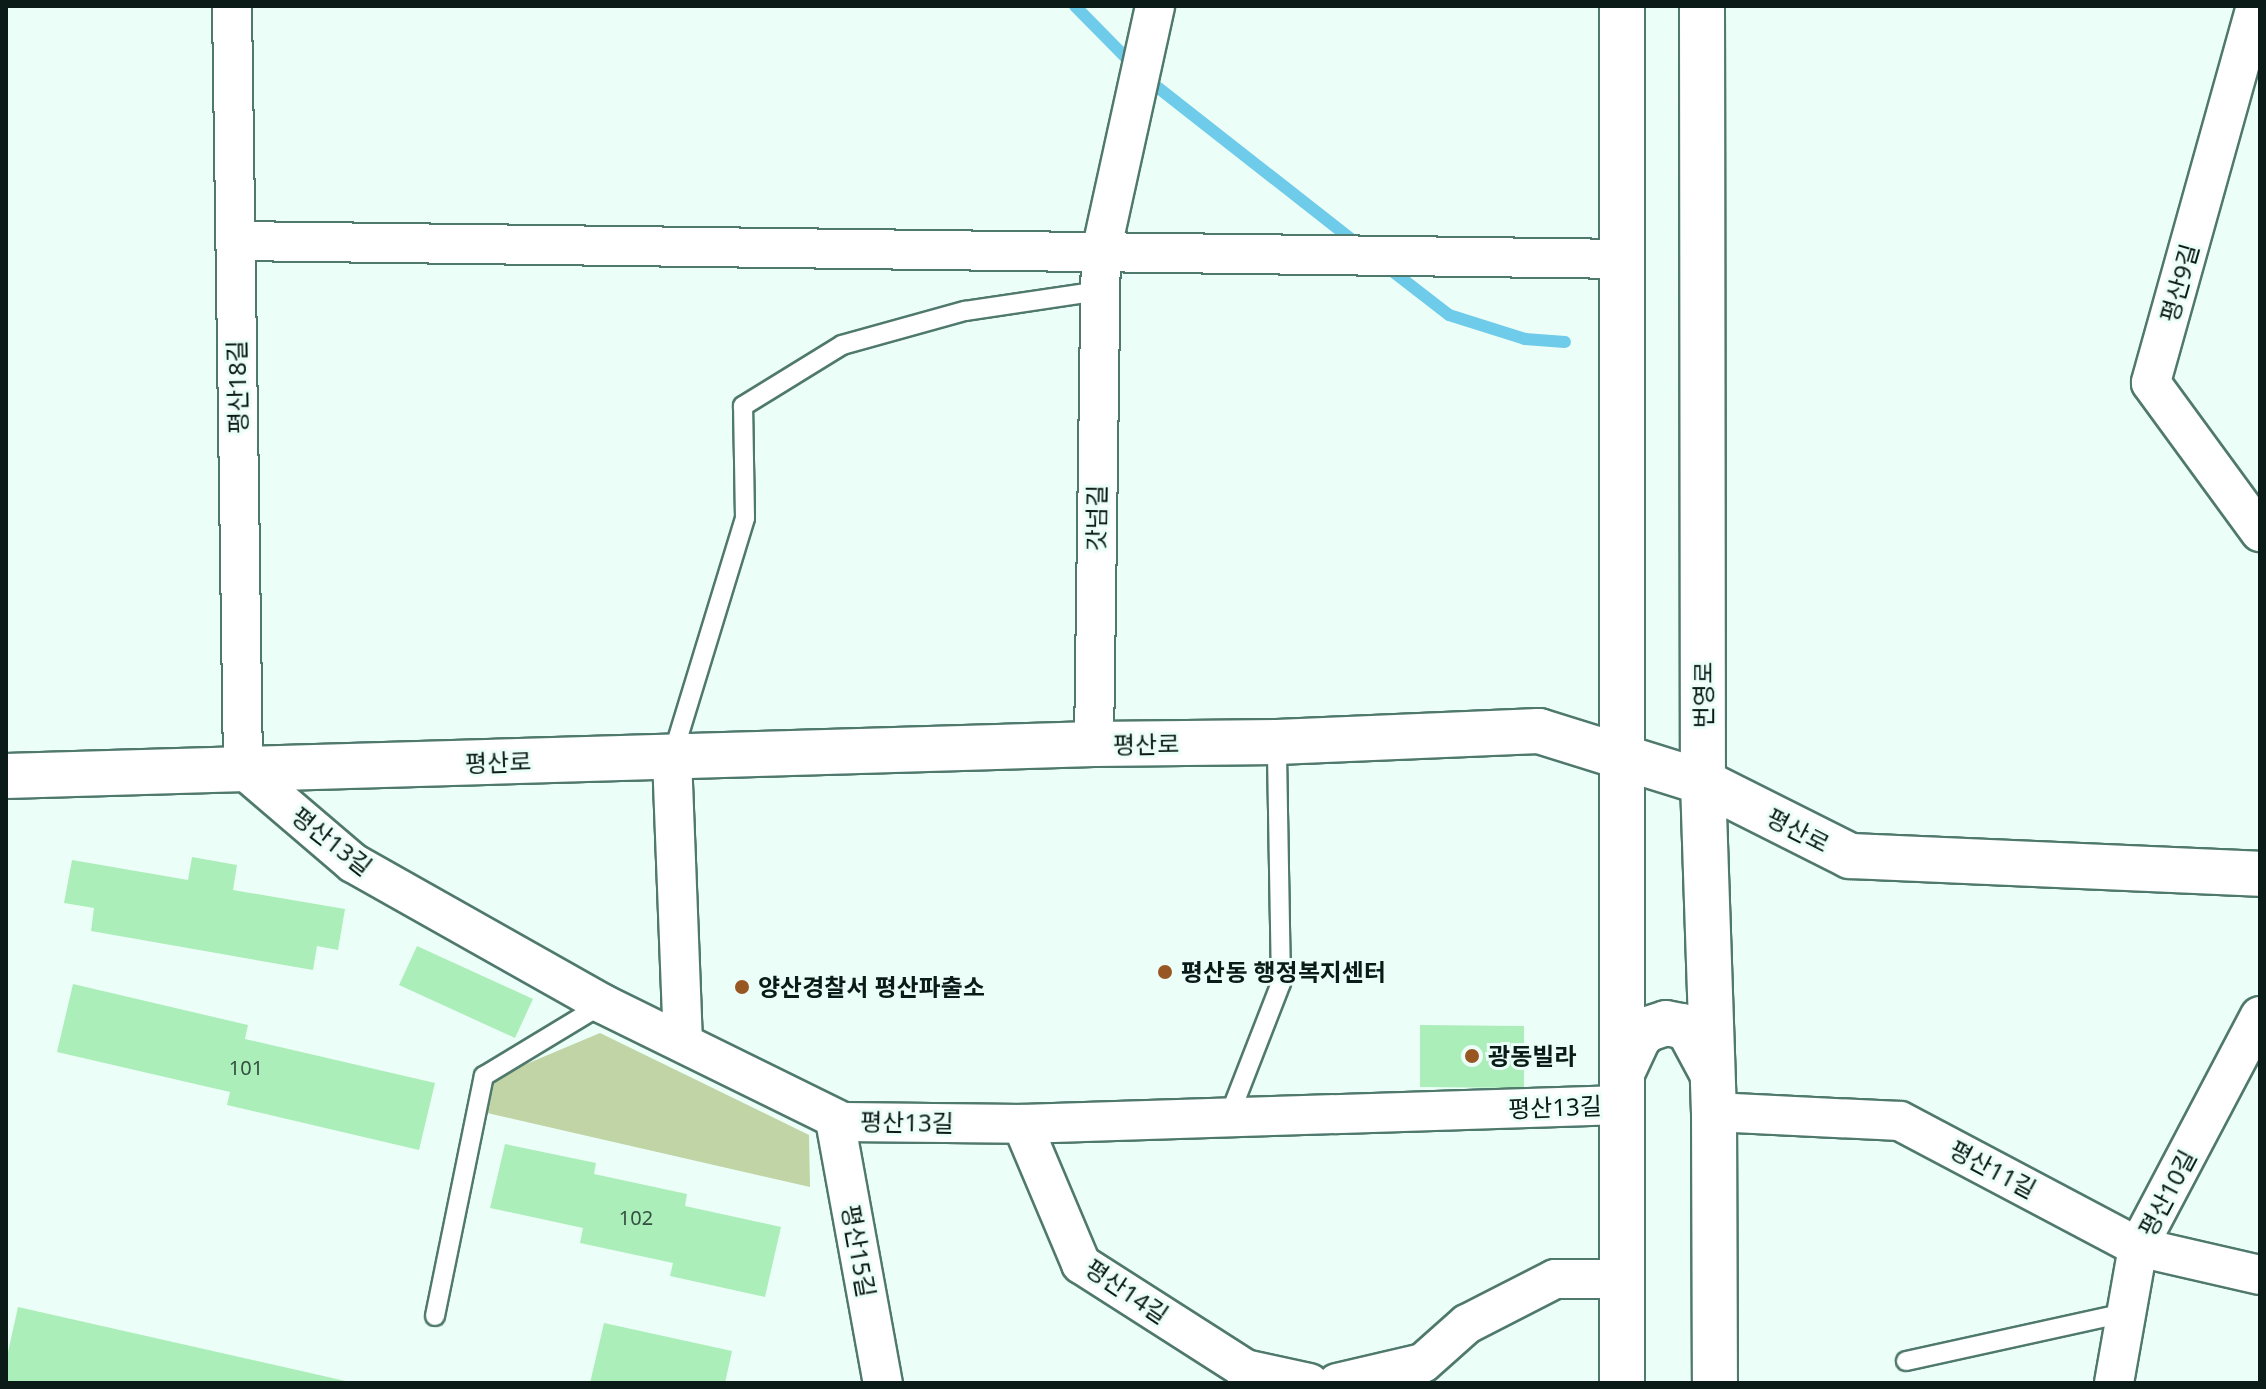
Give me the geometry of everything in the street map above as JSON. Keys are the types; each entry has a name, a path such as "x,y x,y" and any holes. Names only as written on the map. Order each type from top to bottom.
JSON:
{"main road":[{"path":"1622,6 1622,1383"},
{"name":"번영로","path":"1702,6 1703,782 1713,1091 1715,1383"},
{"name":"평산로","path":"6,776 1094,744 1277,742 1539,731 1703,782 1850,856 2260,874"},
{"path":"1622,1089 1639,1037 1648,1029 1666,1023 1682,1026 1690,1032 1713,1091"}],"street":[{"name":"평산18길","path":"232,6 243,769"},
{"name":"평산9길","path":"2256,6 2151,383 2260,532"},
{"name":"갓넘길","path":"1094,744 1101,252 1151,24"},
{"path":"235,241 1622,259"},
{"path":"672,757 683,1042"},
{"name":"평산13길","path":"243,769 353,863 603,1004 835,1120 1022,1124 1228,1119 1622,1089"},
{"name":"평산10길","path":"2114,1383 2138,1247 2260,1016"},
{"name":"평산11길","path":"1713,1091 1900,1121 2138,1247 2260,1275"},
{"name":"평산15길","path":"835,1120 883,1383"},
{"name":"평산14길","path":"1022,1124 1081,1264 1247,1376"},
{"path":"1337,1383 1423,1363 1467,1324 1555,1279 1622,1279"},
{"path":"1247,1376 1309,1383"}],"lane":[{"path":"672,757 745,518 743,406 842,345 965,311 1099,291"},
{"path":"1228,1119 1281,983 1277,742"},
{"path":"435,1316 484,1076 603,1004"},
{"path":"1906,1361 2125,1313"}],"green space":[{"path":"600,1033 809,1135 810,1187 483,1112 493,1078"}],"building":[{"path":"192,857 237,865 233,890 345,909 338,950 317,946 313,970 91,931 94,908 64,903 72,860 188,880"},
{"path":"417,946 533,999 515,1038 399,985"},
{"path":"73,984 248,1025 245,1039 435,1083 419,1150 227,1105 230,1092 57,1052"},
{"name":"광동빌라","path":"1420,1025 1524,1026 1524,1088 1420,1087"},
{"path":"505,1144 596,1163 594,1174 687,1194 685,1206 781,1227 765,1297 670,1276 673,1263 580,1243 583,1228 490,1208"},
{"path":"18,1307 350,1383 6,1383 6,1361"},
{"path":"604,1323 732,1351 725,1383 590,1383"}],"waterway":[{"path":"1075,6 1147,79 1359,245"},
{"path":"1387,267 1449,315 1525,339 1565,342"}],"place":[{"name":"평산동 행정복지센터","path":"1165,972"},
{"name":"양산경찰서 평산파출소","path":"742,987"},
{"name":"광동빌라","path":"1472,1056"}]}
